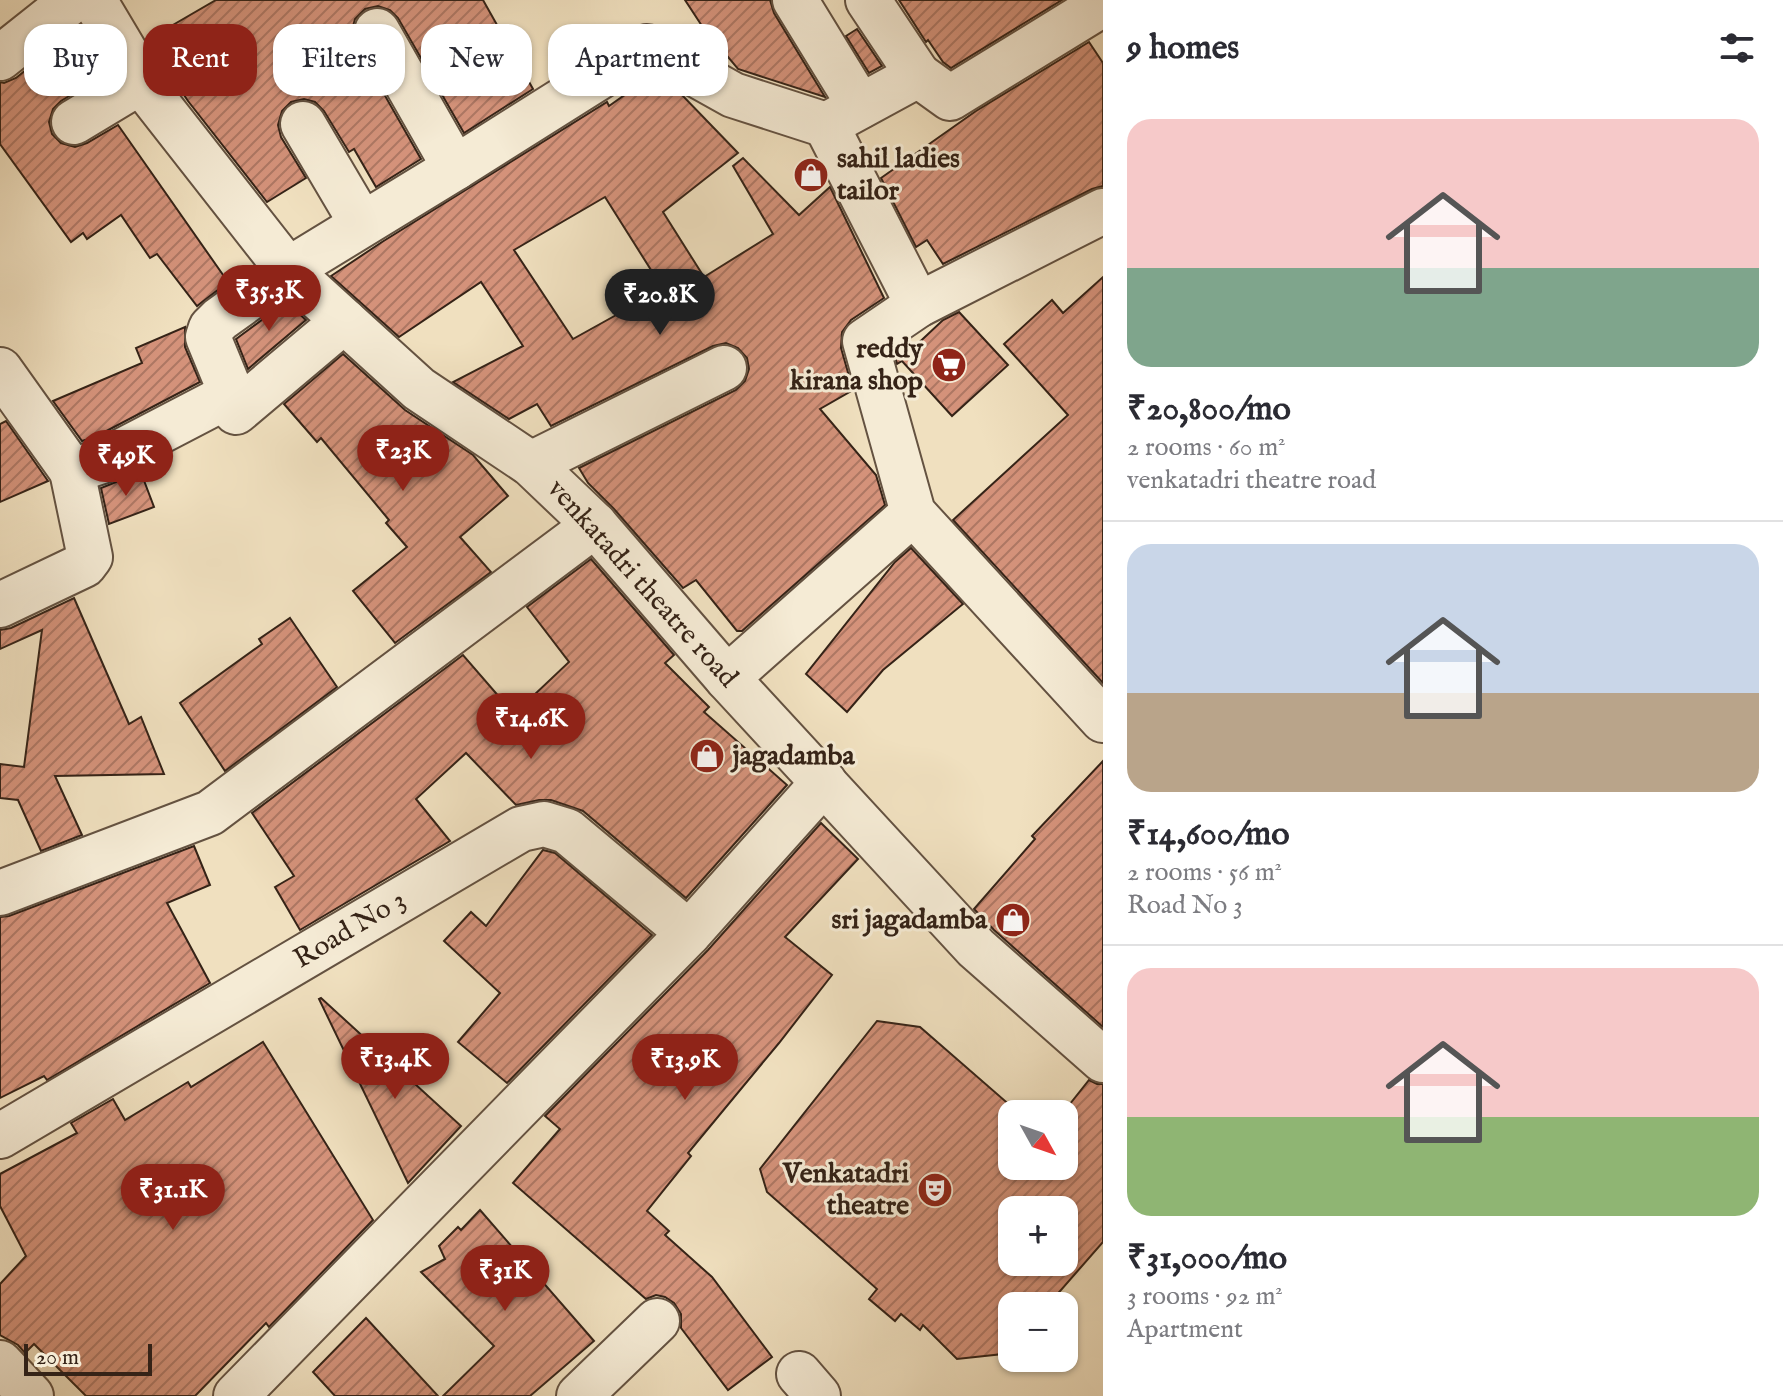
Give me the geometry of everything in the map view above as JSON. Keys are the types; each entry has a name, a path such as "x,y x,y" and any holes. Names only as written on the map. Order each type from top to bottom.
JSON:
{"street":[{"path":"0,58 73,0"},
{"name":"venkatadri theatre road","path":"94,0 150,94 288,270 419,389 531,464 595,525 727,678 976,948 1103,1060"},
{"path":"795,0 918,305"},
{"path":"868,0 918,75 950,98 1103,4"},
{"path":"72,471 105,460 226,397 229,388 208,337 211,328 220,319 288,270 647,47 733,95 843,116 918,75"},
{"path":"405,80 455,168"},
{"path":"74,122 142,81"},
{"path":"303,124 362,224"},
{"path":"1103,211 918,305 865,341 913,513 1103,720"},
{"path":"236,412 344,321"},
{"path":"531,464 724,368"},
{"path":"0,370 72,471 90,557 84,565 0,605"},
{"path":"727,678 913,513"},
{"path":"0,893 210,813 595,525"},
{"path":"236,1396 689,933 824,782"},
{"name":"Road No 3","path":"0,1136 521,829 544,824 567,831 689,933"},
{"path":"579,1396 657,1321"},
{"path":"0,1363 31,1396"}],"building":[{"path":"216,0 483,0 496,24 421,24 421,58 405,30 405,24 401,24 390,10 378,6 365,9 354,24 273,24 273,96 385,96 421,159 376,187 354,149 349,152 315,102 304,99 291,102 282,111 278,125 281,137 306,178 267,202 185,96 257,96 257,24 175,24"},
{"path":"685,0 770,0 774,13 825,97 738,69 728,57 728,24 701,24"},
{"path":"899,0 1062,0 951,68 928,40 926,42"},
{"path":"857,29 882,66 869,73 846,36"},
{"path":"1089,42 1103,63 1103,186 943,264 927,240 916,247 881,178 976,111"},
{"path":"24,72 24,96 69,96 53,109 49,122 52,134 61,143 75,147 118,125 228,282 197,306 157,254 150,258 121,215 87,239 83,233 71,242 0,144 0,82 16,78"},
{"path":"443,96 522,96 464,133"},
{"path":"623,96 683,96 738,153 663,212 704,277 773,234 733,166 743,158 799,215 830,187 884,298 851,320 842,332 841,348 853,390 820,409 876,475 885,505 742,631 737,631 696,580 683,588 588,483 579,468 736,390 745,381 749,369 747,358 738,348 726,343 713,346 551,426 537,404 509,419 453,382 523,346 481,282 399,337 331,276 607,102 609,106","holes":["605,197 663,289 573,339 514,250"]},
{"path":"1103,277 1103,683 953,520 1068,415 1004,344 1052,300 1063,313"},
{"path":"286,302 306,320 248,369 236,339"},
{"path":"959,312 1008,365 952,416 902,361 897,364 894,352 907,342 911,350 943,320"},
{"path":"185,327 185,347 200,382 82,441 53,401 142,363 136,348"},
{"path":"343,354 405,410 473,455 508,496 460,537 491,572 395,643 353,591 407,547 386,523 389,520 321,438 317,442 284,404"},
{"path":"6,421 48,481 0,502 0,424"},
{"path":"140,470 154,507 109,524 101,488"},
{"path":"911,548 963,604 883,670 847,712 806,674 895,562"},
{"path":"591,559 674,655 665,663 709,707 704,712 787,785 686,898 583,811 551,800 516,805 466,753 416,799 450,841 300,930 275,887 294,876 252,813 463,655 514,714 569,662 527,607"},
{"path":"74,598 129,724 141,717 164,774 55,776 82,835 41,851 18,800 0,798 0,764 24,767 42,630 0,649 0,630 11,628"},
{"path":"290,618 337,687 225,771 180,703 262,644 259,639"},
{"path":"1103,761 1103,1027 974,909 1035,839 1032,836"},
{"path":"821,823 858,859 785,937 832,975 688,1153 691,1156 647,1211 669,1231 665,1235 712,1277 772,1357 728,1390 681,1328 681,1314 674,1303 656,1295 646,1299 513,1183 560,1129 545,1116 708,950"},
{"path":"194,846 210,885 167,903 210,983 47,1080 44,1076 0,1098 0,917"},
{"path":"543,850 555,853 652,935 507,1083 458,1042 500,993 444,941 471,912 486,926"},
{"path":"319,999 461,1126 408,1183"},
{"name":"Venkatadri theatre","path":"877,1021 920,1027 1004,1100 998,1100 998,1180 1078,1180 1078,1100 1073,1100 1089,1080 1103,1084 1103,1242 1078,1271 1078,1196 998,1196 998,1276 1073,1276 1059,1292 998,1292 998,1355 957,1359 923,1325 920,1330 901,1314 895,1321 869,1299 877,1289 767,1192 760,1169"},
{"path":"263,1042 373,1220 269,1327 266,1323 195,1396 86,1396 34,1344 25,1353 18,1345 0,1335 0,1284 26,1256 0,1206 0,1174 77,1133 71,1123 113,1099 125,1120 188,1082 191,1087"},
{"path":"480,1210 594,1341 530,1396 443,1396 494,1346 421,1272 445,1259 439,1246 458,1227 461,1230"},
{"path":"366,1318 438,1396 335,1396 313,1372"}],"place":[{"name":"sahil ladies tailor","path":"811,175"},
{"name":"reddy kirana shop","path":"949,365"},
{"name":"jagadamba","path":"707,756"},
{"name":"sri jagadamba","path":"1013,920"},
{"name":"Venkatadri theatre","path":"935,1190"}]}
